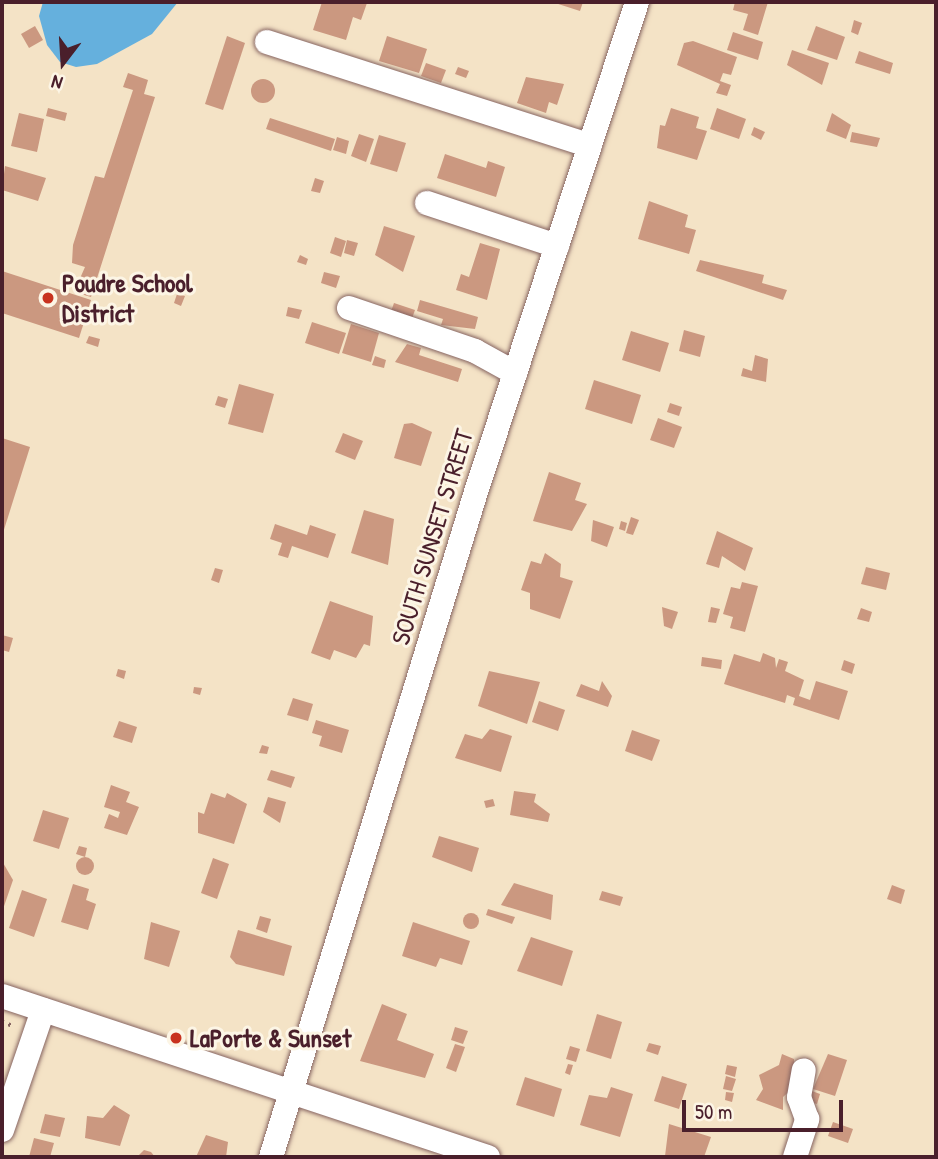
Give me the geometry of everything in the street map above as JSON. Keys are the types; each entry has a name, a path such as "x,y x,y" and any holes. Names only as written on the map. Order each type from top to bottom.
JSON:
{"street":[{"name":"SOUTH SUNSET STREET","path":"271,1157 515,373 637,2"},
{"path":"267,42 590,146"},
{"path":"427,203 557,246"},
{"path":"349,308 475,351 515,373"},
{"path":"2,996 488,1157"},
{"path":"2,1130 43,1010"},
{"path":"795,1157 807,1119 799,1097 804,1070"}],"water":[{"path":"43,2 178,2 152,34 97,64 76,67 60,62 47,45 39,16"}],"building":[{"path":"322,2 367,3 361,20 353,17 346,40 313,30"},
{"path":"552,2 583,2 580,11"},
{"path":"735,2 768,2 758,35 743,30 748,14 733,10"},
{"path":"854,20 862,23 858,35 851,32"},
{"path":"35,26 43,40 29,48 21,34"},
{"path":"816,26 845,37 837,60 807,50"},
{"path":"733,32 763,42 758,60 727,50"},
{"path":"227,36 245,43 223,110 205,104"},
{"path":"387,36 427,49 419,73 379,61"},
{"path":"693,41 737,57 731,75 723,73 720,81 731,85 727,96 716,93 720,84 677,65 684,43"},
{"path":"792,50 829,63 822,85 787,65"},
{"path":"859,51 893,63 890,74 855,63"},
{"path":"426,63 446,70 441,83 421,76"},
{"path":"458,67 469,71 466,78 455,74"},
{"path":"128,73 148,80 144,94 155,97 91,297 74,292 85,267 72,263 73,245 95,176 104,178 133,90 123,87"},
{"path":"526,77 564,84 557,105 549,102 546,113 517,103"},
{"path":"263,79 272,82 275,91 272,100 263,103 254,100 251,91 254,82"},
{"path":"48,108 67,113 65,121 46,116"},
{"path":"671,108 699,117 696,128 707,131 697,160 657,148 660,125 665,126"},
{"path":"717,108 746,119 739,139 710,129"},
{"path":"19,113 44,119 37,152 11,146"},
{"path":"832,113 851,125 846,139 826,131"},
{"path":"270,118 335,139 331,151 266,129"},
{"path":"754,127 765,132 761,140 751,135"},
{"path":"852,132 880,138 877,147 850,142"},
{"path":"359,134 374,139 366,162 351,156"},
{"path":"379,135 406,143 397,172 370,164"},
{"path":"337,137 349,141 346,154 333,150"},
{"path":"445,154 486,168 488,161 505,167 496,197 437,178"},
{"path":"5,166 46,178 38,201 2,190"},
{"path":"315,178 324,181 320,193 311,191"},
{"path":"649,201 688,215 685,227 696,230 689,254 638,239"},
{"path":"384,226 415,236 403,272 375,255"},
{"path":"335,237 346,241 341,257 330,253"},
{"path":"347,240 358,243 354,256 344,253"},
{"path":"480,243 500,249 487,300 456,290 461,274 469,277"},
{"path":"300,255 308,259 306,265 297,262"},
{"path":"700,260 764,275 762,283 787,290 783,300 696,271"},
{"path":"2,271 91,300 79,338 2,313"},
{"path":"324,272 340,276 336,288 321,283"},
{"path":"177,294 185,296 181,306 174,303"},
{"path":"420,300 478,317 475,329 441,325 443,319 417,311"},
{"path":"394,303 415,310 410,324 389,317"},
{"path":"288,307 302,310 299,319 286,316"},
{"path":"312,322 346,333 339,354 305,343"},
{"path":"351,324 379,333 371,362 342,353"},
{"path":"684,330 705,336 700,357 679,351"},
{"path":"631,331 669,343 660,372 622,360"},
{"path":"89,336 100,339 98,347 86,343"},
{"path":"407,344 421,348 419,355 462,369 458,382 395,362"},
{"path":"755,355 768,359 766,382 741,376 743,368 752,371"},
{"path":"375,356 386,360 384,368 372,365"},
{"path":"594,380 641,395 632,424 585,409"},
{"path":"239,384 274,394 263,433 228,424"},
{"path":"218,396 228,399 225,408 215,405"},
{"path":"670,403 682,407 679,416 667,412"},
{"path":"658,418 682,427 674,448 650,440"},
{"path":"412,423 432,432 421,466 394,458 404,424"},
{"path":"343,433 363,441 355,460 335,452"},
{"path":"2,438 30,447 2,536"},
{"path":"549,472 581,483 575,500 587,504 572,531 533,521"},
{"path":"364,510 394,519 388,565 351,553"},
{"path":"631,517 639,520 633,535 626,533"},
{"path":"593,520 614,527 607,547 591,541"},
{"path":"621,521 627,523 625,531 619,529"},
{"path":"275,524 307,535 310,525 336,534 328,558 292,546 288,558 278,555 282,543 270,539"},
{"path":"717,531 753,548 745,571 722,556 719,568 706,564"},
{"path":"545,553 561,564 560,577 573,581 560,619 530,609 530,593 521,590 531,561 541,564"},
{"path":"866,567 890,573 886,590 861,584"},
{"path":"215,568 223,570 219,583 211,580"},
{"path":"742,582 758,586 745,632 730,628 733,617 723,614 731,587 740,589"},
{"path":"330,601 373,616 370,646 364,644 356,658 334,650 330,660 311,653"},
{"path":"662,607 678,612 672,629 664,626"},
{"path":"711,607 720,609 716,623 708,622"},
{"path":"861,608 872,612 869,622 857,619"},
{"path":"2,635 13,638 9,652 2,650"},
{"path":"763,653 775,658 776,668 779,659 788,662 785,671 804,680 799,696 810,700 816,681 848,691 839,720 793,705 795,698 787,695 785,703 724,684 734,654 760,662"},
{"path":"702,657 722,660 721,669 701,666"},
{"path":"844,660 855,664 852,674 841,670"},
{"path":"118,669 126,671 124,679 116,676"},
{"path":"489,671 540,682 527,724 478,706"},
{"path":"602,681 612,696 608,707 576,696 581,684 599,691"},
{"path":"194,687 202,688 200,695 193,693"},
{"path":"293,698 313,704 308,721 287,715"},
{"path":"539,701 565,710 558,731 532,722"},
{"path":"316,720 349,730 342,753 319,746 322,736 312,733"},
{"path":"119,721 137,727 132,743 113,737"},
{"path":"490,729 512,736 501,772 455,758 465,734 482,739"},
{"path":"632,730 660,740 652,761 625,751"},
{"path":"262,745 269,747 267,754 259,753"},
{"path":"271,770 295,777 291,788 267,780"},
{"path":"111,785 130,792 126,802 139,807 127,835 104,828 109,814 118,818 120,812 104,807"},
{"path":"514,791 536,794 534,802 550,814 548,822 510,815"},
{"path":"211,793 225,798 227,793 247,804 234,844 198,833 198,812 204,814"},
{"path":"268,797 286,802 280,823 263,812"},
{"path":"493,799 495,806 486,808 484,801"},
{"path":"43,810 69,818 59,849 33,841"},
{"path":"439,836 479,848 472,872 432,857"},
{"path":"79,846 87,848 85,857 76,854"},
{"path":"81,857 89,857 94,866 92,873 81,875 76,870 76,862"},
{"path":"213,858 229,864 217,899 201,893"},
{"path":"2,861 13,880 2,912"},
{"path":"514,883 553,895 551,920 501,905"},
{"path":"73,884 89,889 86,900 96,904 88,930 61,922"},
{"path":"892,885 905,890 901,904 887,899"},
{"path":"22,890 47,899 34,937 9,928"},
{"path":"602,891 623,897 620,906 599,900"},
{"path":"488,909 515,917 512,924 486,915"},
{"path":"468,913 474,913 479,921 477,927 468,929 463,924 463,918"},
{"path":"260,916 271,919 267,933 256,929"},
{"path":"151,922 180,931 169,967 144,959"},
{"path":"413,922 470,941 462,965 440,958 436,967 402,956"},
{"path":"238,930 292,946 284,976 236,964 230,957"},
{"path":"531,937 573,951 562,986 517,971"},
{"path":"382,1004 407,1014 397,1040 434,1054 425,1078 360,1061"},
{"path":"597,1014 622,1022 611,1059 586,1051"},
{"path":"455,1027 468,1031 463,1044 451,1040"},
{"path":"649,1043 661,1046 658,1055 646,1051"},
{"path":"455,1044 465,1047 456,1072 446,1068"},
{"path":"570,1046 580,1049 576,1062 566,1059"},
{"path":"782,1054 794,1059 794,1087 783,1097 783,1110 756,1100 763,1089 759,1075 779,1065"},
{"path":"828,1054 847,1060 835,1096 813,1089"},
{"path":"568,1064 573,1065 570,1075 565,1073"},
{"path":"727,1065 737,1067 735,1077 725,1074"},
{"path":"662,1076 687,1084 679,1109 654,1101"},
{"path":"726,1076 736,1079 732,1091 723,1089"},
{"path":"525,1077 562,1089 554,1117 516,1105"},
{"path":"611,1087 633,1094 620,1137 580,1125 589,1095 607,1098"},
{"path":"812,1091 820,1094 817,1104 808,1101"},
{"path":"726,1092 734,1093 732,1102 725,1100"},
{"path":"114,1105 130,1115 120,1146 85,1138 87,1116 103,1118"},
{"path":"45,1114 65,1118 60,1137 40,1133"},
{"path":"833,1122 853,1129 848,1143 828,1136"},
{"path":"669,1124 711,1137 704,1157 665,1156"},
{"path":"206,1135 228,1142 226,1157 196,1157"},
{"path":"34,1138 54,1143 50,1157 29,1157"},
{"path":"144,1150 151,1152 155,1157 137,1157"}],"place":[{"name":"Poudre School District","path":"48,298"},
{"name":"LaPorte & Sunset","path":"176,1038"}]}
